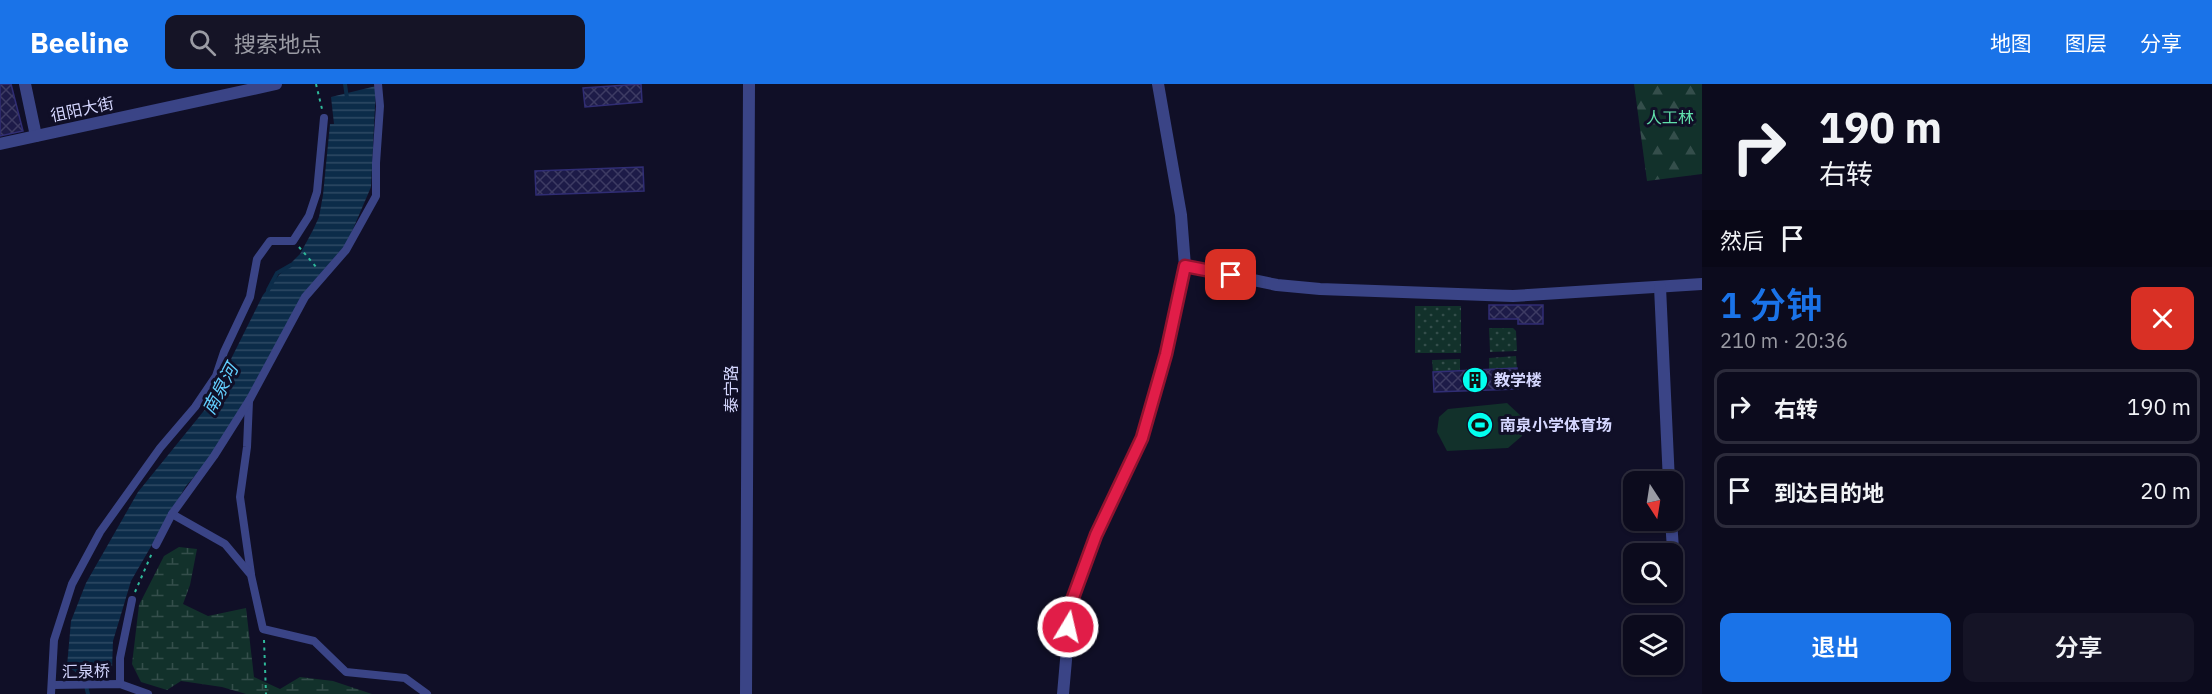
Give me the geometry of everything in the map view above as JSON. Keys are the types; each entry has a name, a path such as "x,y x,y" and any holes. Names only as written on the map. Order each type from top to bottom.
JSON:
{"street":[{"path":"25,84 36,136"},
{"name":"徂阳大街","path":"0,144 276,84"},
{"name":"泰宁路","path":"746,694 749,84"},
{"path":"1063,694 1071,603 1096,535 1142,438 1166,354 1185,266 1181,215 1158,84"},
{"path":"1185,266 1277,285 1320,289 1513,296 1702,284"},
{"path":"1660,287 1669,471"}],"lane":[{"path":"156,545 172,514 214,456 249,399 304,297 346,250 376,196 380,106 378,84"},
{"path":"52,690 54,640 72,584 100,532 160,448 195,407 216,376 224,352 250,297 257,258 270,241 293,241 309,216 317,192 324,118"},
{"path":"249,399 247,447 240,497 251,575 263,629 314,641 346,672 405,678 427,694"},
{"path":"172,514 225,544 251,575"},
{"path":"132,600 120,658 120,684 148,694"},
{"name":"汇泉桥","path":"52,690 120,684"}],"path":[{"path":"316,84 324,118"},
{"path":"293,241 324,276"},
{"path":"132,600 156,545"},
{"path":"263,629 266,694"}],"green space":[{"name":"人工林","path":"1634,84 1702,84 1702,174 1647,181"},
{"path":"1415,306 1461,306 1461,353 1415,353"},
{"path":"1489,328 1513,328 1516,331 1517,351 1490,352"},
{"path":"1516,356 1517,368 1489,369 1489,358"},
{"path":"1460,359 1460,370 1433,372 1432,360"},
{"name":"南泉小学体育场","path":"1507,403 1521,416 1522,436 1508,448 1447,451 1437,432 1439,417 1448,409"},
{"path":"179,547 197,549 190,585 183,604 208,616 246,608 254,677 280,689 300,677 333,681 372,694 246,694 222,687 181,681 167,690 141,682 132,664 139,605 164,556"}],"water":[{"path":"376,86 371,187 347,243 303,294 246,399 208,461 186,486 131,581 113,641 112,669 104,675 77,673 67,666 71,621 86,583 138,492 207,407 263,295 300,254 319,217 330,124 334,124 331,97"}],"building":[{"path":"0,84 11,84 23,131 0,136"},
{"path":"641,84 642,102 585,107 583,88"},
{"path":"643,167 644,191 536,195 535,171"},
{"path":"1489,305 1543,305 1543,324 1518,324 1518,319 1489,319"},
{"name":"教学楼","path":"1517,368 1518,389 1434,392 1433,372"}],"waterway":[{"name":"南泉河","path":"345,84 347,98"},
{"name":"南泉河","path":"268,290 277,273 291,265"},
{"name":"南泉河","path":"82,669 88,694"}],"place":[{"name":"教学楼","path":"1475,380"},
{"name":"南泉小学体育场","path":"1480,425"}],"route":[{"path":"1068,627 1071,603 1096,535 1142,438 1166,354 1185,266 1231,275"}]}
